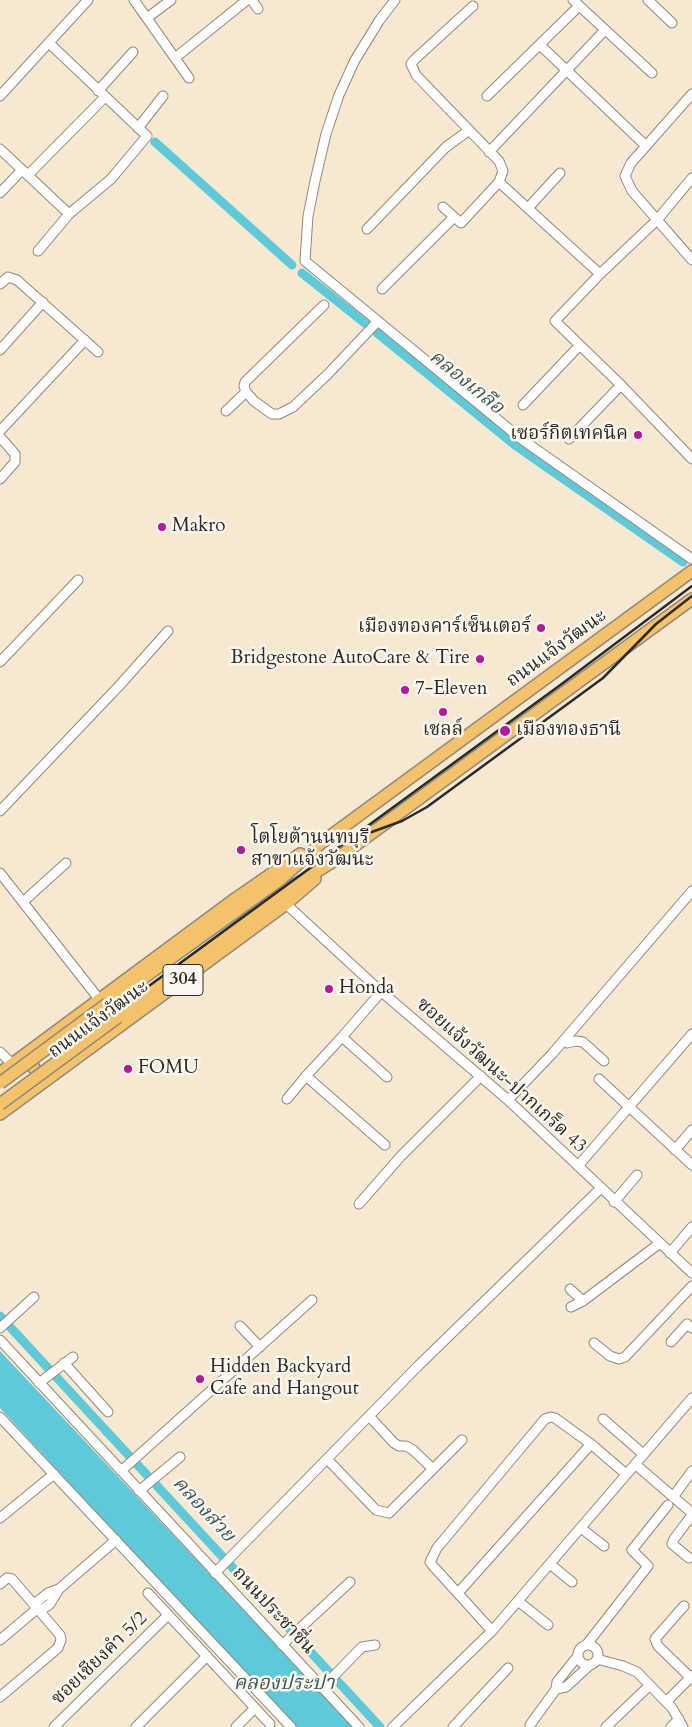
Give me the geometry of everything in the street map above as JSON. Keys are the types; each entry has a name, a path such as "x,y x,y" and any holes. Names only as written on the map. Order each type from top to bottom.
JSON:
{"main road":[{"name":"ถนนแจ้งวัฒนะ","path":"6,1068 35,1046 103,1002 281,879 321,843 692,571"},
{"name":"ถนนแจ้งวัฒนะ","path":"0,1104 289,889 334,860 692,599"},
{"name":"ถนนแจ้งวัฒนะ","path":"0,1114 286,904 334,860"},
{"name":"ถนนแจ้งวัฒนะ","path":"0,1083 103,1002"},
{"path":"35,1046 30,1057 31,1064 37,1072 45,1076 54,1075"},
{"path":"6,1068 18,1066 27,1068 32,1076 32,1085 28,1094"}],"street":[{"path":"0,96 88,0"},
{"path":"134,0 189,78"},
{"path":"147,18 171,0"},
{"path":"176,58 248,0"},
{"path":"252,0 258,8"},
{"path":"395,0 379,21 355,60 326,134 308,216 305,261 520,438 692,559"},
{"path":"648,0 672,23"},
{"path":"487,96 540,45 576,3 652,73"},
{"path":"443,207 461,223 498,182 503,171 499,161 416,76 412,64 472,6"},
{"path":"489,152 605,30"},
{"path":"38,251 69,214 111,179 147,136 101,94 49,42"},
{"path":"540,45 646,146"},
{"path":"0,193 25,173 101,94 133,52"},
{"path":"692,94 631,163 625,176 632,192 692,259"},
{"path":"138,128 163,96"},
{"path":"367,229 446,147 468,131"},
{"path":"0,149 69,214"},
{"path":"528,208 560,173"},
{"path":"692,178 657,220 600,274 555,321 621,385 692,459"},
{"path":"498,182 600,274"},
{"path":"382,289 454,217"},
{"path":"0,284 8,277 17,280 98,352"},
{"path":"0,350 43,302"},
{"path":"324,306 245,382 246,392 254,401 272,414 279,414 293,407 328,374 378,321"},
{"path":"0,431 85,340"},
{"path":"523,405 580,345"},
{"path":"569,439 621,385"},
{"path":"226,411 246,392"},
{"path":"0,437 15,454 15,462 0,479"},
{"path":"0,662 78,580"},
{"path":"0,811 119,686 168,631"},
{"path":"24,901 66,863"},
{"path":"0,873 103,1002"},
{"path":"508,1100 563,1041 692,891"},
{"name":"ซอยแจ้งวัฒนะ-ปากเกร็ด 43","path":"286,904 330,947 508,1100 614,1202 692,1273"},
{"path":"287,1099 381,992"},
{"path":"578,1166 692,1034"},
{"path":"342,1037 387,1077"},
{"path":"563,1041 567,1043 582,1042 604,1062"},
{"path":"0,1052 6,1068"},
{"path":"306,1076 385,1145"},
{"path":"359,1204 401,1156 481,1076"},
{"path":"599,1079 692,1166"},
{"path":"675,1150 692,1130"},
{"path":"614,1202 637,1175"},
{"path":"218,1570 369,1416 601,1188"},
{"path":"670,1253 692,1227"},
{"path":"571,1307 583,1301 660,1243"},
{"path":"594,1343 610,1356 619,1359 625,1357 692,1286"},
{"path":"570,1288 583,1301"},
{"path":"0,1328 34,1297"},
{"path":"124,1468 312,1300"},
{"path":"671,1342 682,1328 688,1324 692,1328"},
{"path":"240,1326 260,1347"},
{"name":"ถนนประชาชื่น","path":"0,1340 42,1380 124,1468 325,1685 359,1727"},
{"path":"42,1380 72,1357"},
{"path":"61,1366 108,1412"},
{"path":"393,1727 492,1631 692,1398"},
{"path":"0,1416 291,1727"},
{"path":"369,1416 394,1443 413,1450 433,1470"},
{"path":"492,1631 430,1562 432,1556 545,1419 556,1418 591,1444 626,1474"},
{"path":"603,1419 643,1454"},
{"path":"327,1459 376,1510 389,1513 462,1440"},
{"path":"458,1593 591,1444"},
{"path":"142,1488 180,1457"},
{"path":"635,1464 671,1501 692,1514 672,1544 689,1558"},
{"path":"528,1726 556,1689 557,1682 577,1657 580,1647 587,1644 648,1566 632,1550 692,1472"},
{"path":"0,1518 54,1474"},
{"path":"581,1528 604,1546"},
{"path":"0,1640 38,1608 50,1604 59,1589 116,1540"},
{"path":"550,1564 572,1582"},
{"path":"0,1584 6,1578 12,1579 60,1635 58,1648 0,1697"},
{"path":"285,1643 350,1582"},
{"path":"148,1593 270,1724"},
{"path":"518,1601 548,1625"},
{"path":"666,1702 691,1678 658,1646 655,1639 684,1606"},
{"name":"ซอยเชียงคำ 5/2","path":"54,1727 168,1615"},
{"path":"556,1689 566,1687 594,1661 596,1649 587,1644"},
{"path":"325,1685 362,1647 375,1645"},
{"path":"136,1727 207,1656"},
{"path":"577,1657 581,1663 587,1665 594,1661 623,1666 637,1672 666,1702 681,1723 671,1727"},
{"path":"453,1727 508,1668"},
{"path":"606,1727 650,1685"},
{"path":"236,1727 255,1708"}],"water":[{"name":"คลองประปา","path":"0,1351 353,1727 294,1727 0,1408"}],"waterway":[{"name":"คลองเกลือ","path":"155,142 292,265"},
{"name":"คลองเกลือ","path":"302,273 366,324"},
{"name":"คลองเกลือ","path":"376,332 515,445 683,562"},
{"name":"คลองส่วย","path":"0,1316 380,1727"}],"railway":[{"path":"0,1100 86,1032 563,683 692,586"},
{"path":"358,837 402,821 427,807 603,678 656,624 692,596"}],"place":[{"name":"เซอร์กิตเทคนิค","path":"638,435"},
{"name":"Makro","path":"162,527"},
{"name":"เมืองทองคาร์เซ็นเตอร์","path":"541,628"},
{"name":"Bridgestone AutoCare & Tire","path":"480,659"},
{"name":"7-Eleven","path":"405,690"},
{"name":"เชลล์","path":"443,712"},
{"name":"เมืองทองธานี","path":"505,731"},
{"name":"โตโยต้านนทบุรี สาขาแจ้งวัฒนะ","path":"241,850"},
{"name":"Honda","path":"329,989"},
{"name":"FOMU","path":"128,1069"},
{"name":"Hidden Backyard Cafe and Hangout","path":"200,1379"}]}
